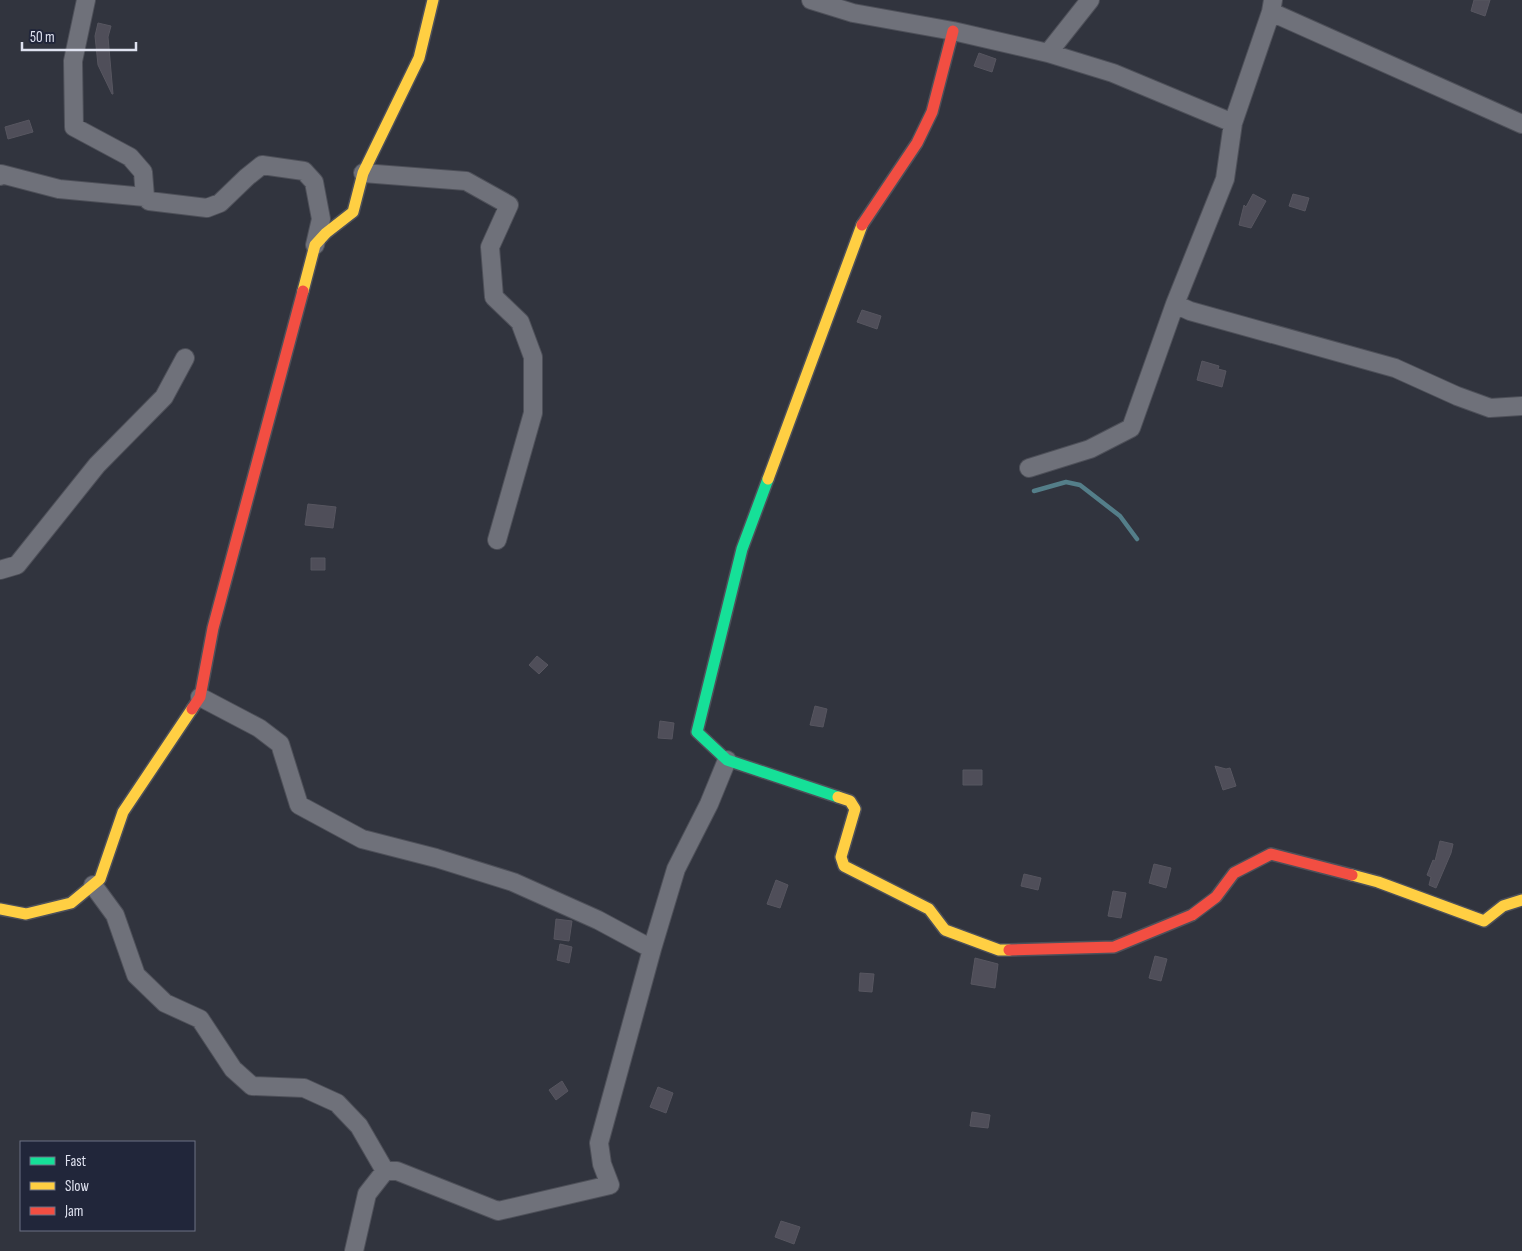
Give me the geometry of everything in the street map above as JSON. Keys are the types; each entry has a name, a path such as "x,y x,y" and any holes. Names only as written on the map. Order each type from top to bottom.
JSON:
{"street":[{"path":"86,0 74,61 74,127 130,157 143,172 144,197"},
{"path":"315,245 326,232 353,212 364,173 418,58 433,0"},
{"path":"811,0 854,7 1048,53 1113,72 1233,123"},
{"path":"1048,53 1090,0"},
{"path":"1029,468 1090,449 1131,428 1175,304 1225,179 1233,123 1272,6 1522,124"},
{"path":"953,31 932,112 916,143 863,223 742,549 697,732 727,760 850,801 855,809 841,858 844,866 929,909 945,930 999,950 1114,947 1192,915 1216,897 1234,873 1271,854 1378,882 1484,921 1503,906 1522,900"},
{"path":"0,176 1,174 59,190 144,197 149,201 207,208 220,203 262,165 304,171 314,182 321,218 213,628 200,697 123,812 100,879 71,903 26,914 0,909"},
{"path":"364,173 466,181 509,205 490,247 494,296 520,322 533,357 534,413 497,540"},
{"path":"1175,304 1190,311 1395,368 1457,396 1490,408 1522,406"},
{"path":"0,570 17,565 98,465 164,397 185,358"},
{"path":"200,697 259,728 280,744 299,805 362,839 436,858 513,882 598,920 652,949"},
{"path":"354,1251 367,1194 385,1172 397,1171 498,1212 610,1185 602,1164 599,1143 652,949 676,869 709,804 727,760"},
{"path":"93,884 115,916 136,975 165,1003 200,1019 233,1069 252,1086 304,1088 337,1102 359,1126 385,1172"}],"building":[{"path":"1474,0 1490,0 1485,16 1471,11"},
{"path":"98,23 111,26 108,37 113,94 98,65 95,36"},
{"path":"979,53 996,59 992,72 974,66"},
{"path":"29,120 33,132 8,139 5,127"},
{"path":"1253,194 1266,201 1251,228 1239,225 1244,205 1246,207"},
{"path":"1293,194 1309,198 1305,211 1289,206"},
{"path":"862,310 881,316 877,329 857,322"},
{"path":"1202,361 1219,366 1218,369 1226,371 1222,387 1197,380"},
{"path":"308,504 336,507 333,528 305,525"},
{"path":"311,558 325,558 325,570 311,570"},
{"path":"537,656 548,665 539,674 529,665"},
{"path":"815,706 827,709 823,727 810,725"},
{"path":"660,721 674,723 672,739 658,738"},
{"path":"1215,766 1226,769 1230,768 1236,786 1223,790"},
{"path":"963,770 982,770 982,785 963,785"},
{"path":"1440,841 1453,844 1436,888 1429,885 1431,877 1427,875 1433,860 1435,861"},
{"path":"1154,864 1171,868 1166,888 1149,883"},
{"path":"1024,874 1041,878 1038,890 1021,886"},
{"path":"776,880 788,885 780,908 767,904"},
{"path":"1113,891 1126,893 1121,918 1108,916"},
{"path":"556,919 572,921 569,941 554,939"},
{"path":"560,944 572,947 569,963 557,960"},
{"path":"1155,956 1167,959 1161,981 1149,978"},
{"path":"975,958 998,964 995,988 971,984"},
{"path":"860,973 874,974 872,992 859,991"},
{"path":"562,1081 568,1091 556,1100 549,1090"},
{"path":"658,1087 673,1093 666,1113 650,1107"},
{"path":"972,1112 990,1115 988,1128 970,1126"},
{"path":"781,1221 800,1227 794,1244 775,1237"}],"waterway":[{"path":"1034,491 1066,482 1080,485 1120,516 1137,539"}],"traffic: fast":[{"path":"768,479 742,549 697,732 727,760 838,797"}],"traffic: slow":[{"path":"303,291 315,245 326,233 353,212 363,173 419,58 433,0"},
{"path":"768,479 862,225"},
{"path":"0,909 26,914 71,903 100,879 123,812 192,709"},
{"path":"838,797 850,801 855,809 841,857 844,866 929,909 945,930 999,950 1009,950"},
{"path":"1352,875 1378,882 1484,921 1503,906 1522,900"}],"traffic: jam":[{"path":"862,225 917,143 932,112 953,31"},
{"path":"192,709 200,697 213,628 303,291"},
{"path":"1009,950 1114,947 1192,915 1216,897 1234,873 1271,854 1352,875"}]}
